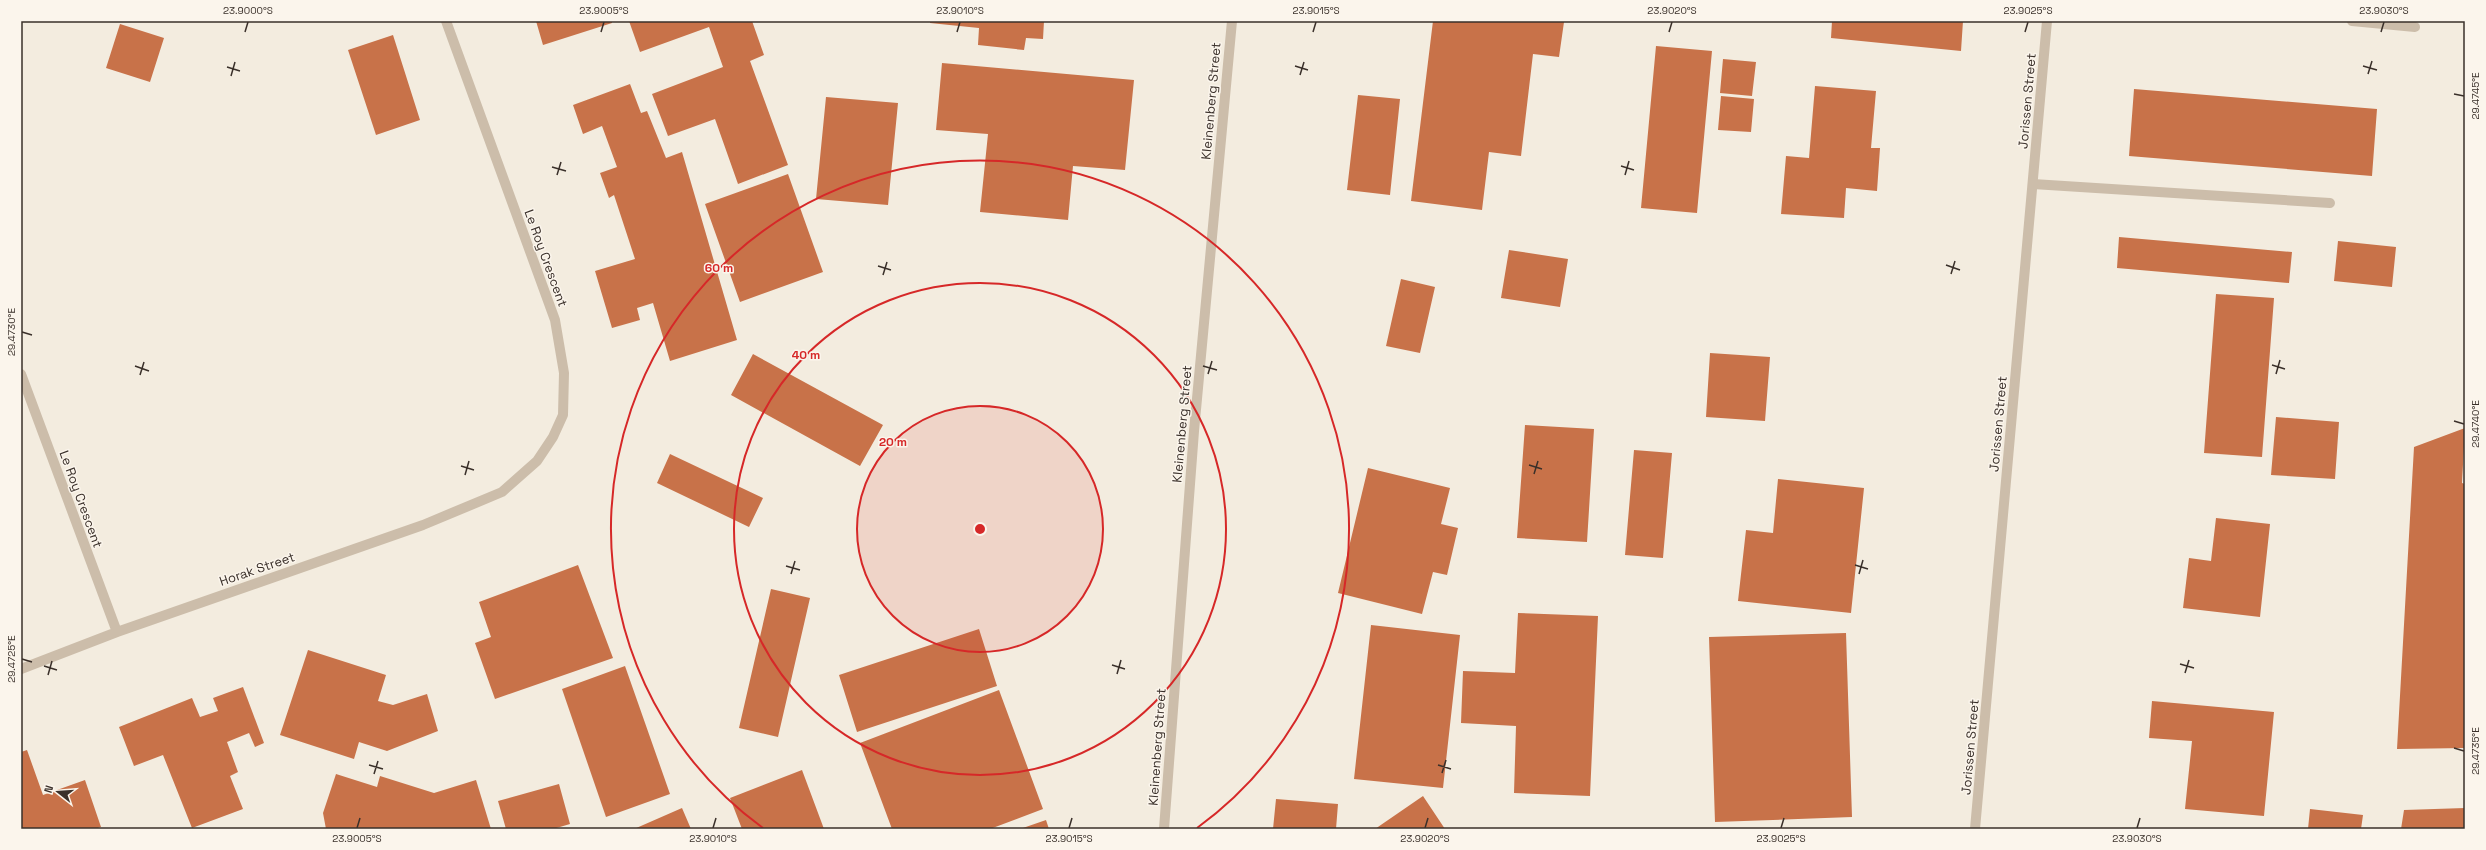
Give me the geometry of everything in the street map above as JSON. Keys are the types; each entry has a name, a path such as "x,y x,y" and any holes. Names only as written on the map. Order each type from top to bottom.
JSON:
{"street":[{"name":"Le Roy Crescent","path":"446,21 555,320 564,373 563,415 553,437 537,461 502,492"},
{"name":"Kleinenberg Street","path":"1164,829 1194,431 1232,21"},
{"name":"Jorissen Street","path":"1976,829 2047,21"},
{"path":"2352,21 2415,27"},
{"path":"2032,184 2330,203"},
{"name":"Le Roy Crescent","path":"21,374 117,632"},
{"name":"Horak Street","path":"21,669 117,632 423,524 502,492"}],"building":[{"path":"536,21 612,21 612,23 543,45"},
{"path":"629,21 752,21 764,55 750,61 788,165 738,184 715,119 668,136 652,94 723,67 709,27 640,52"},
{"path":"930,21 1044,21 1043,39 1026,38 1024,50 978,45 979,28 930,23"},
{"path":"1433,21 1564,22 1559,57 1533,54 1521,156 1489,152 1482,210 1411,201"},
{"path":"1832,21 1963,21 1961,51 1831,38"},
{"path":"120,24 164,38 150,82 106,68"},
{"path":"393,35 420,120 376,135 348,50"},
{"path":"1656,46 1712,51 1697,213 1641,208"},
{"path":"1723,59 1756,62 1752,96 1720,93"},
{"path":"942,63 1134,80 1125,170 1073,166 1068,220 980,212 988,134 936,130"},
{"path":"630,84 641,113 647,111 666,158 682,152 737,340 670,361 653,303 637,308 640,320 612,328 595,271 635,259 614,195 609,198 600,173 617,167 602,126 583,134 573,105"},
{"path":"1815,86 1876,91 1871,148 1880,148 1877,191 1846,188 1844,218 1781,214 1786,156 1809,158"},
{"path":"2134,89 2377,109 2372,176 2129,156"},
{"path":"1358,95 1400,99 1390,195 1347,190"},
{"path":"1721,96 1754,99 1751,132 1718,130"},
{"path":"826,97 898,103 888,205 816,199"},
{"path":"788,174 823,272 740,302 705,204"},
{"path":"2119,237 2292,252 2289,283 2117,268"},
{"path":"2338,241 2396,247 2392,287 2334,281"},
{"path":"1509,250 1568,259 1560,307 1501,298"},
{"path":"1401,279 1435,287 1420,353 1386,346"},
{"path":"2216,294 2274,298 2262,457 2204,453"},
{"path":"1710,353 1770,357 1765,421 1706,417"},
{"path":"753,354 883,425 860,466 731,395"},
{"path":"2276,417 2339,422 2335,479 2271,475"},
{"path":"1525,425 1594,429 1587,542 1517,538"},
{"path":"2465,428 2462,483 2465,484 2465,748 2397,749 2414,447"},
{"path":"1634,450 1672,453 1663,558 1625,555"},
{"path":"670,454 763,498 749,527 657,483"},
{"path":"1368,468 1450,488 1441,524 1458,528 1447,575 1433,572 1422,614 1338,593"},
{"path":"1778,479 1864,488 1851,613 1738,601 1746,530 1773,533"},
{"path":"2216,518 2270,524 2260,617 2183,608 2189,558 2211,561"},
{"path":"578,565 613,658 495,699 475,643 491,637 479,602"},
{"path":"771,589 810,598 778,737 739,728"},
{"path":"1518,613 1598,616 1590,796 1514,793 1516,726 1461,723 1463,671 1515,673"},
{"path":"1371,625 1460,635 1443,788 1354,779"},
{"path":"979,629 997,686 857,732 839,675"},
{"path":"1846,633 1852,817 1715,822 1709,637"},
{"path":"308,650 386,675 378,701 393,705 427,694 438,731 387,751 359,742 354,759 280,735"},
{"path":"625,666 670,794 606,817 562,689"},
{"path":"243,687 264,743 255,747 249,733 227,742 238,772 230,776 243,809 192,828 163,755 134,766 119,727 192,698 200,717 218,711 213,698"},
{"path":"999,690 1043,809 990,829 892,829 860,743"},
{"path":"2152,701 2274,712 2264,816 2185,809 2192,741 2149,738"},
{"path":"27,750 43,795 85,780 101,827 95,829 21,829 21,752"},
{"path":"802,770 824,829 742,829 730,798"},
{"path":"336,774 377,787 380,776 434,793 476,780 491,829 326,829 323,813"},
{"path":"559,784 570,824 553,829 506,829 498,801"},
{"path":"1423,796 1445,829 1375,829"},
{"path":"1276,799 1338,804 1336,829 1273,829"},
{"path":"682,808 691,829 634,829"},
{"path":"2465,808 2465,829 2401,829 2404,810"},
{"path":"2310,809 2363,815 2361,829 2308,829"},
{"path":"1046,820 1049,829 1020,829"}]}
